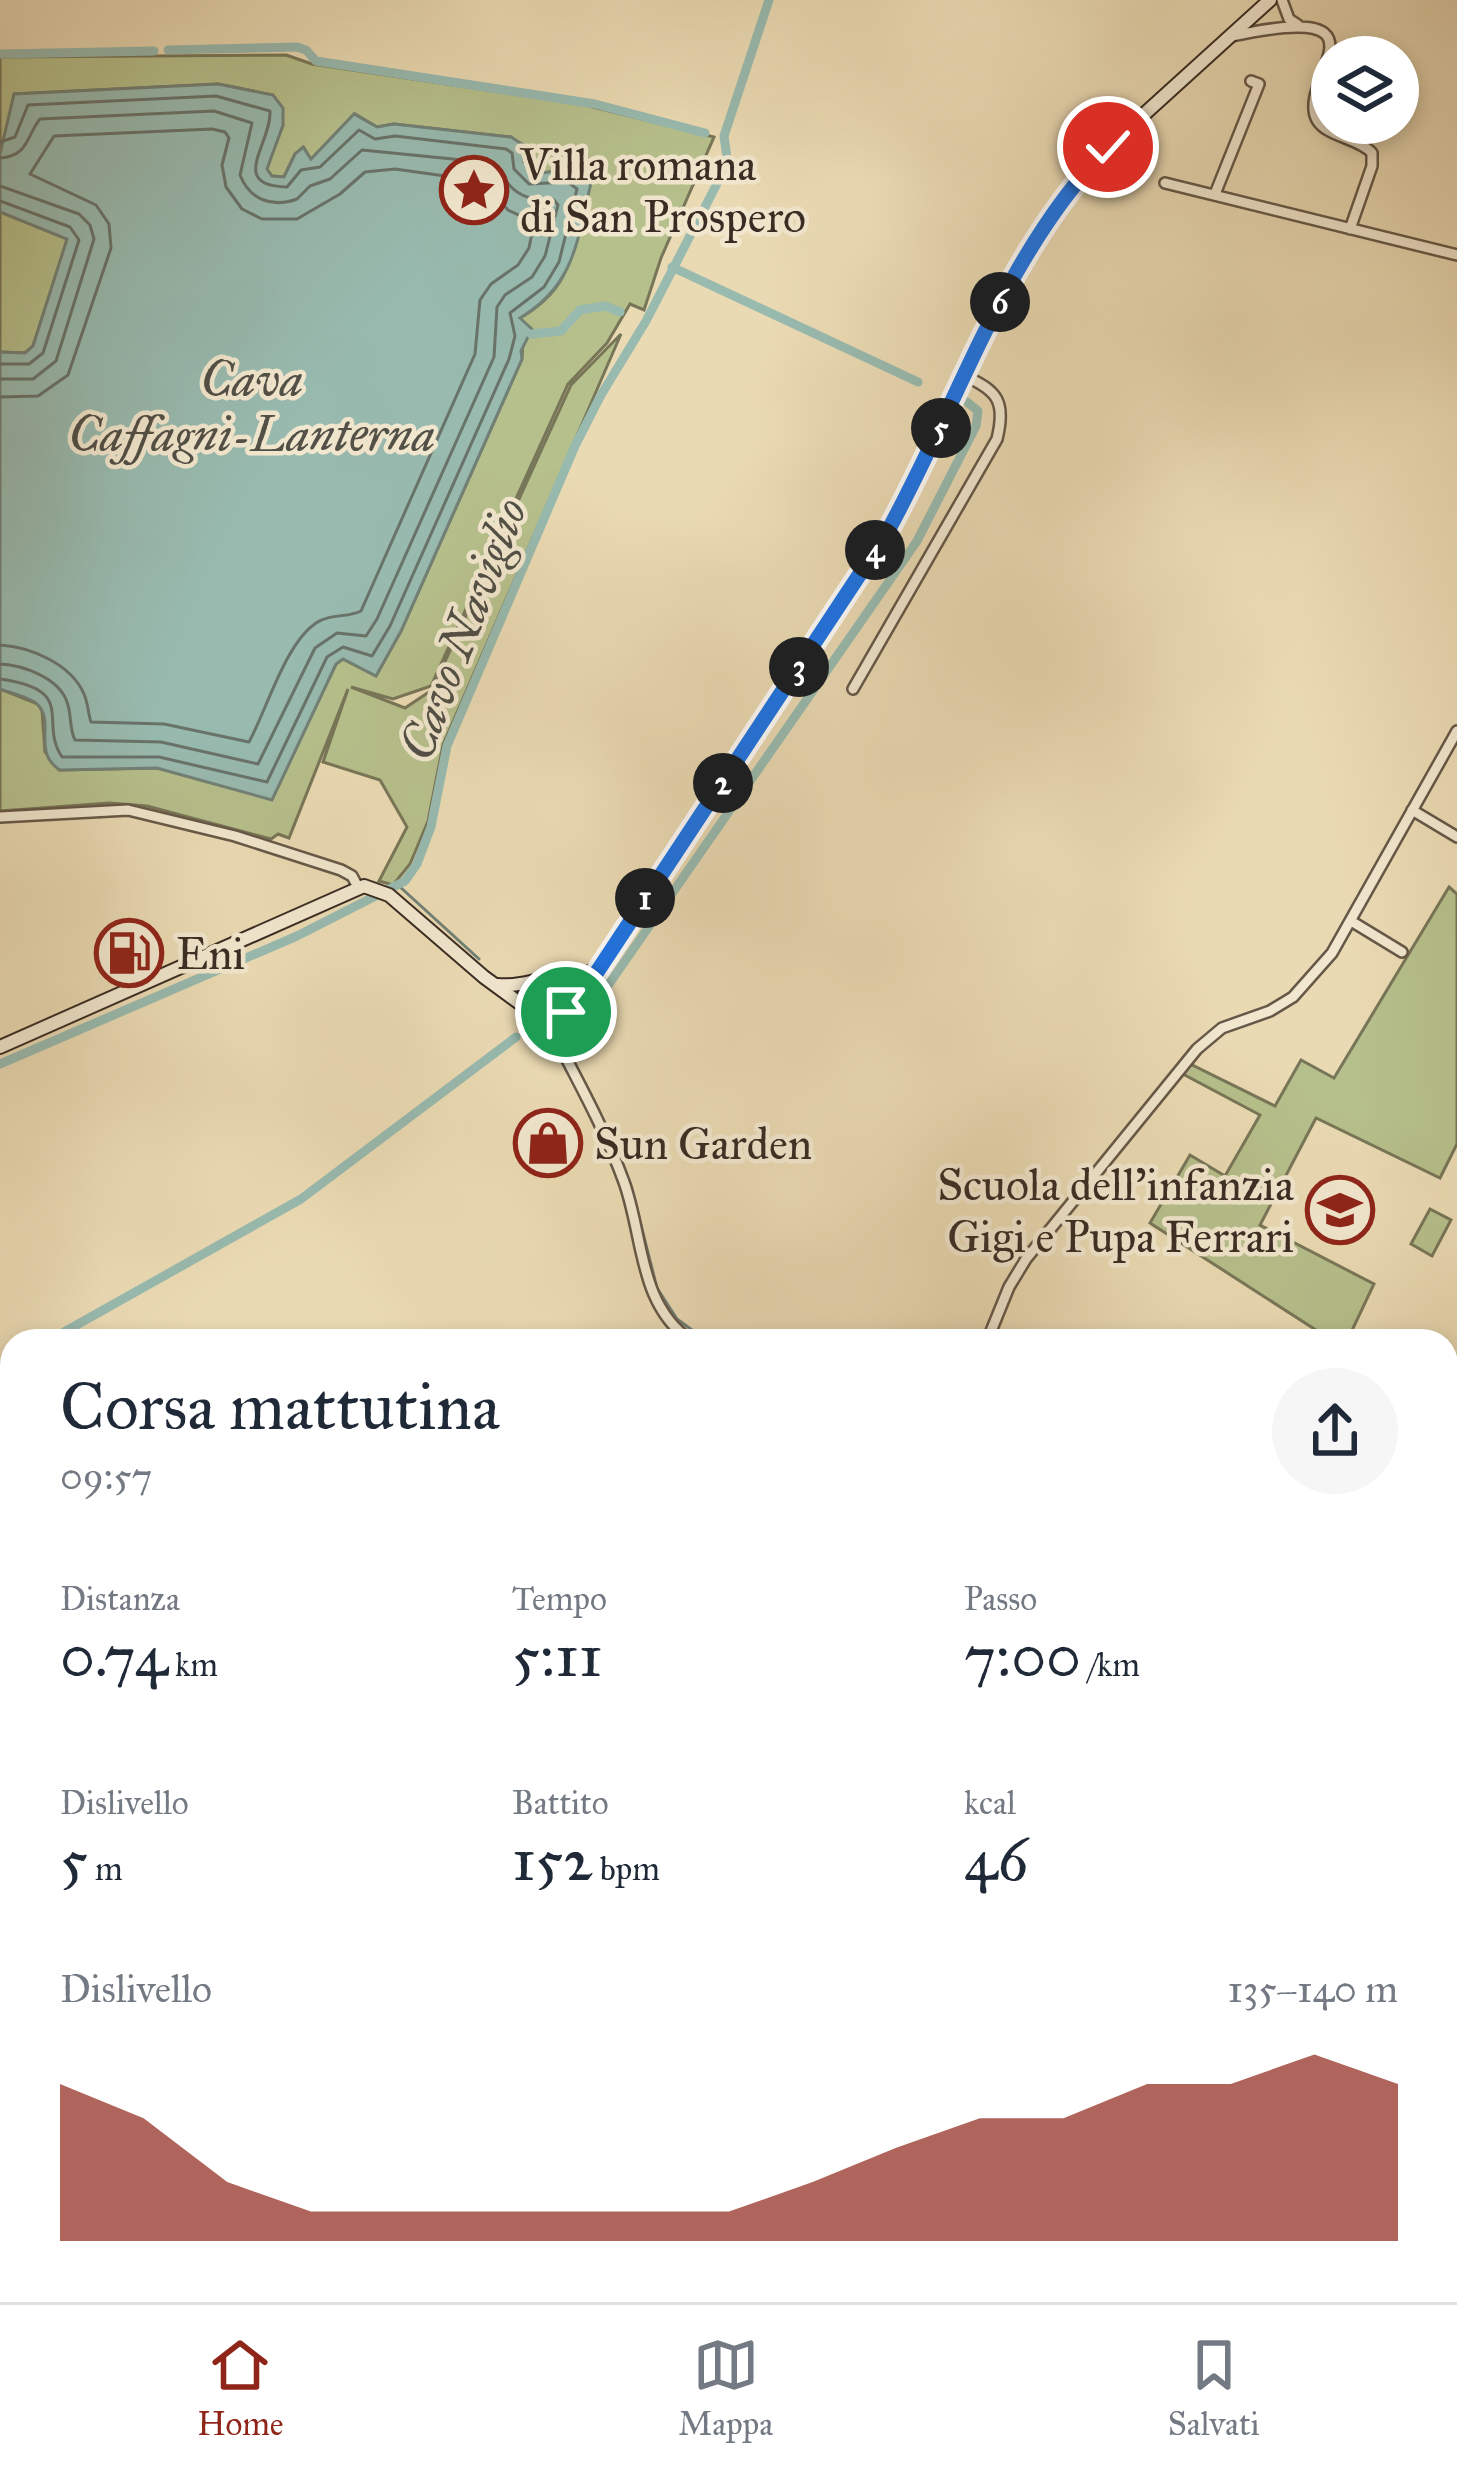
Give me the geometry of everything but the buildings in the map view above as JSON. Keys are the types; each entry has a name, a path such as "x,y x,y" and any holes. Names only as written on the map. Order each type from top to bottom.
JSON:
{"main road":[{"path":"0,1047 358,887 374,887 395,899 532,1011 551,1020 565,1011 602,963 885,536 1022,259 1075,182 1264,6"},
{"path":"497,985 578,979 602,963"},
{"path":"559,982 567,990 560,1036 565,1056"},
{"path":"537,983 530,992 532,1011 565,1056"}],"street":[{"path":"1282,0 1290,24"},
{"path":"1264,6 1290,24 1322,31 1330,38 1332,49 1313,104 1317,120 1364,144 1372,153 1372,166 1349,230"},
{"path":"1232,36 1290,24"},
{"path":"1216,194 1258,84 1251,81"},
{"path":"1165,183 1457,255"},
{"path":"853,689 997,439 998,399 990,388 965,376"},
{"path":"992,1329 1026,1259 1197,1049 1222,1028 1270,1011 1293,997 1332,953 1457,731"},
{"path":"0,817 105,809 146,813 329,866 349,874 358,887"},
{"path":"1412,810 1457,837"},
{"path":"1351,921 1402,952"},
{"path":"565,1056 605,1131 627,1190 652,1298 673,1329"}],"green space":[{"path":"286,55 312,64 581,104 714,137 661,258 644,310 630,304 607,343 568,384 431,686 393,699 351,687 405,708 432,690 571,385 621,334 443,745 428,821 410,864 393,885 379,881 407,827 380,780 323,762 348,689 289,838 278,834 271,839 147,806 109,803 0,811 0,689 38,704 45,752 59,770 157,768 272,799 336,664 343,659 376,676 401,631 522,359 524,325 520,318 556,288 565,271 572,235 570,169 535,174 511,137 394,124 377,127 355,114 311,160 304,148 295,154 284,177 272,176 266,169 283,125 273,95 218,84 15,94 0,153 0,57"},
{"path":"0,212 68,239 33,346 25,353 0,352"},
{"path":"1449,887 1457,894 1457,1144 1440,1178 1316,1118 1260,1225 1374,1284 1353,1329 1314,1329 1150,1223 1190,1155 1225,1176 1260,1115 1181,1073 1188,1063 1275,1106 1301,1060 1334,1078"},
{"path":"1430,1209 1451,1220 1432,1256 1411,1244"}],"water":[{"name":"Cava Caffagni-Lanterna","path":"218,84 273,95 283,108 283,125 267,169 272,176 284,177 303,147 311,159 354,114 377,127 394,124 511,137 525,146 524,162 535,174 570,169 591,183 577,243 563,276 520,318 532,329 522,359 401,631 376,676 343,659 336,664 272,800 157,768 60,770 47,755 45,720 38,705 0,689 0,352 25,353 33,346 67,239 0,212 0,154 14,94"}],"waterway":[{"name":"Cavo Naviglio","path":"0,1064 297,936 405,881 431,827 447,746 575,446 722,174 727,158 724,136 769,0"},
{"path":"168,50 297,47 316,61 595,104 705,133"},
{"path":"0,54 154,51"},
{"path":"672,267 918,382"},
{"path":"531,334 561,331 580,310 605,306 620,312"},
{"path":"609,984 917,541 976,426 978,411 967,402"},
{"path":"399,886 479,959"},
{"path":"69,1329 301,1199 516,1037"},
{"path":"610,1130 631,1186 657,1288 677,1319 691,1329"}],"place":[{"name":"Villa romana di San Prospero","path":"474,190"},
{"name":"Eni","path":"129,953"},
{"name":"Sun Garden","path":"548,1143"},
{"name":"Scuola dell'infanzia Gigi e Pupa Ferrari","path":"1340,1210"}],"route":[{"path":"566,1012 885,536 1022,259 1075,182 1108,147"}]}
